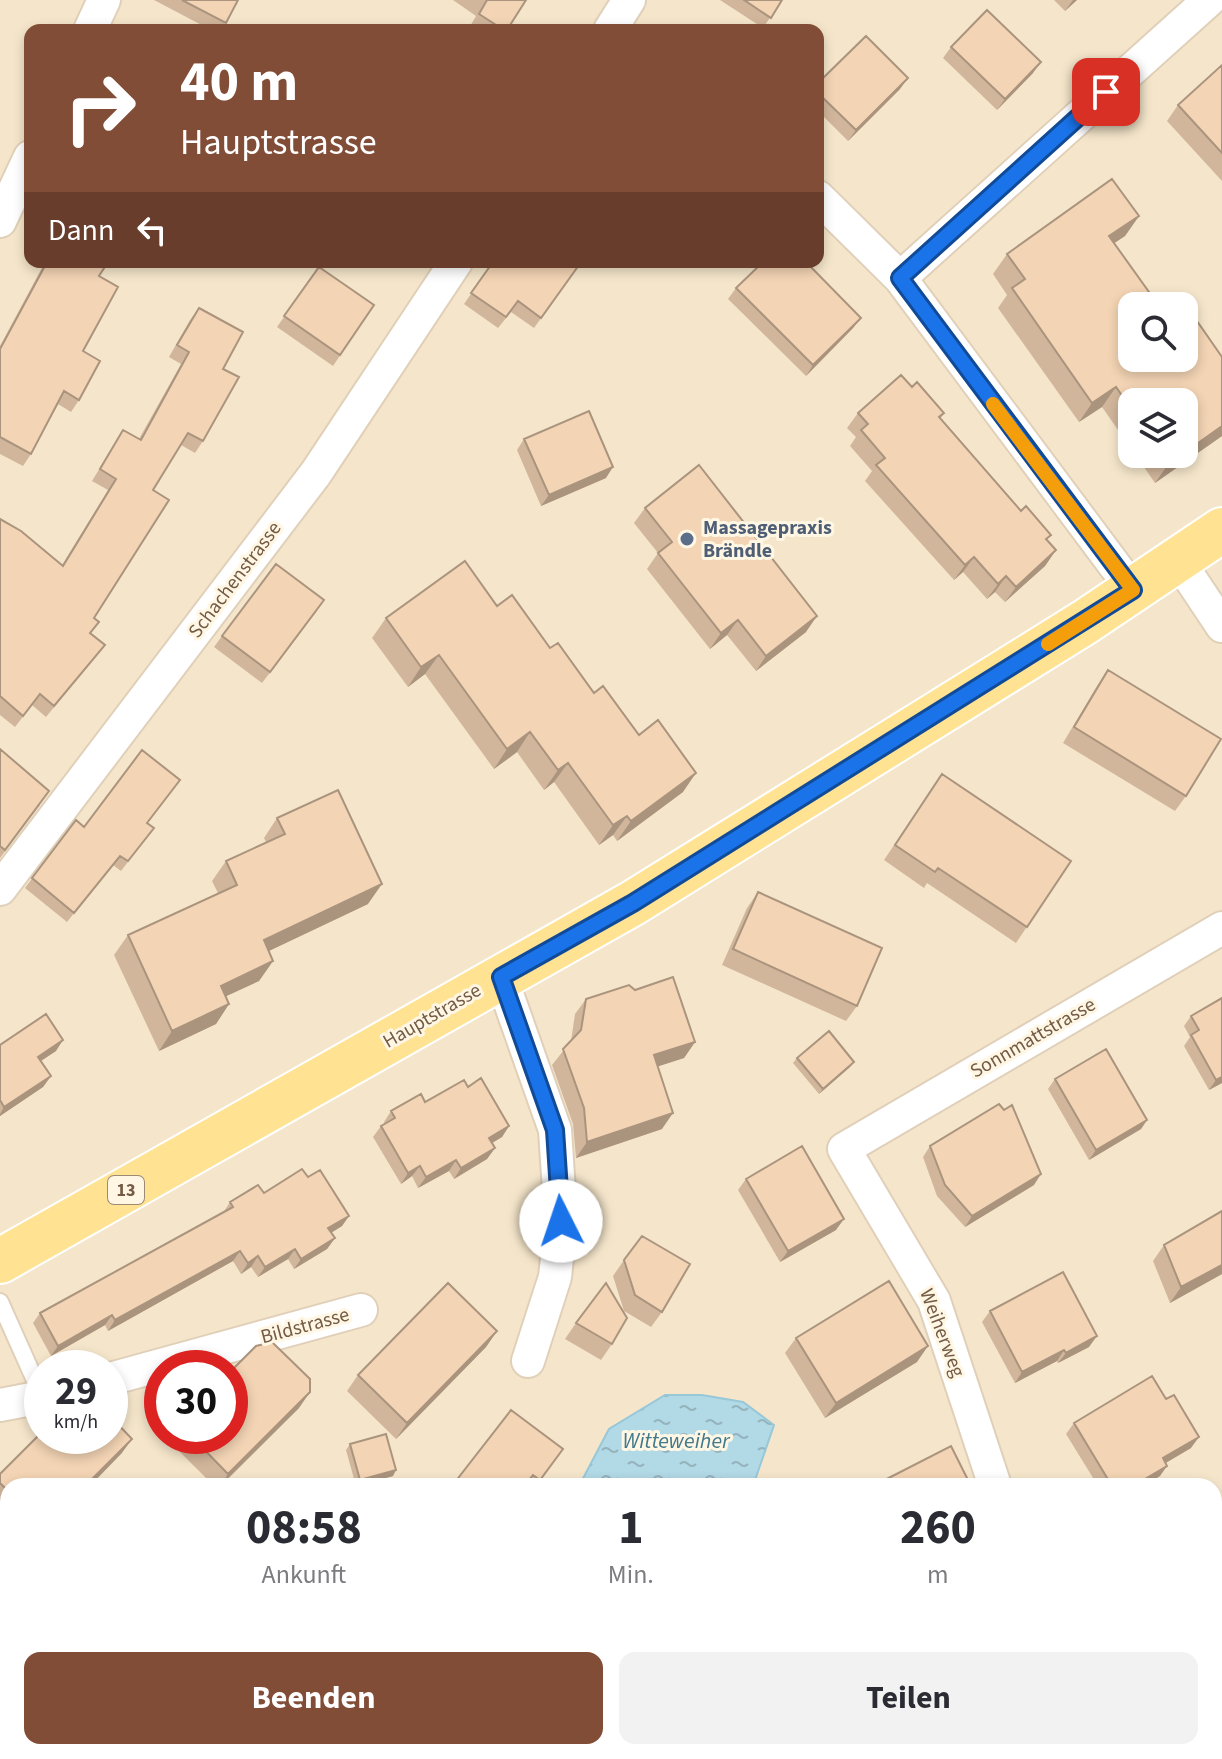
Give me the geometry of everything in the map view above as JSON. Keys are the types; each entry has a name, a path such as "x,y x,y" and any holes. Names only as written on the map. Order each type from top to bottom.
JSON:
{"main road":[{"name":"Hauptstrasse","path":"0,1261 633,903 1133,590 1222,530"}],"street":[{"path":"93,24 104,0"},
{"path":"615,24 629,0"},
{"path":"900,278 1209,0"},
{"path":"0,221 24,170"},
{"path":"824,203 900,278 1133,590"},
{"name":"Schachenstrasse","path":"0,889 316,473 452,268"},
{"path":"1178,560 1222,626"},
{"name":"Sonnmattstrasse","path":"844,1149 1222,928"},
{"path":"501,977 555,1130 561,1221 555,1277 528,1361"},
{"name":"Weiherweg","path":"844,1149 934,1301 992,1478"},
{"name":"Bildstrasse","path":"128,1374 361,1310"},
{"path":"0,1405 24,1400"}],"lane":[{"path":"0,1302 24,1356"}],"shaded area":[{"path":"0,0 1222,0 1222,1478 0,1478"}],"water":[{"name":"Witteweiher","path":"665,1395 702,1395 743,1402 774,1425 756,1478 583,1478 609,1429"}],"building":[{"path":"182,0 238,0 226,23"},
{"path":"487,0 526,0 511,24 495,24 479,14"},
{"path":"744,0 782,0 771,18"},
{"path":"987,10 1041,62 1005,99 951,47"},
{"path":"866,36 908,78 856,130 824,99 824,77"},
{"path":"1222,65 1222,153 1178,105"},
{"path":"1112,179 1139,216 1109,236 1149,292 1118,292 1118,372 1198,372 1198,323 1222,357 1222,426 1198,443 1198,388 1118,390 1116,387 1092,403 1012,288 1025,279 1007,254"},
{"path":"44,268 104,268 99,276 118,287 83,351 100,361 79,400 64,391 31,454 0,437 0,349"},
{"path":"318,268 374,305 340,355 284,316"},
{"path":"489,268 577,268 541,318 518,301 506,317 471,293"},
{"path":"757,268 812,268 861,318 813,365 736,288"},
{"path":"199,308 243,332 223,369 239,377 203,441 188,433 153,490 169,500 94,618 99,622 90,633 105,645 54,706 40,694 23,716 0,696 0,519 21,531 63,566 116,479 100,469 123,430 141,440 189,352 177,345"},
{"path":"901,375 912,387 917,382 944,413 939,417 1021,511 1026,506 1051,535 1046,539 1056,550 1016,587 1006,576 998,584 974,557 965,565 876,465 885,458 861,430 868,424 858,413"},
{"path":"589,411 613,467 549,495 524,439"},
{"path":"699,465 817,616 766,656 738,620 721,633 658,553 672,542 645,508"},
{"path":"465,561 497,606 512,595 550,648 558,643 594,693 603,686 639,735 658,720 696,773 631,821 627,816 613,825 568,763 558,770 530,732 507,749 439,655 421,667 386,618"},
{"path":"276,564 324,600 270,672 222,636"},
{"path":"1108,670 1221,739 1186,796 1074,727"},
{"path":"0,749 49,791 5,850 0,846"},
{"path":"142,750 180,780 147,823 154,828 128,861 120,856 74,913 32,878 76,820 84,827"},
{"path":"942,774 1071,861 1027,927 938,868 935,872 895,845"},
{"path":"338,790 382,884 264,940 273,961 221,986 229,1004 172,1031 128,935 237,885 226,861 285,834 277,818"},
{"path":"758,892 882,948 857,1006 733,949"},
{"path":"673,977 695,1042 654,1055 673,1113 587,1142 584,1108 563,1049 581,1030 586,999 629,985 635,990"},
{"path":"1222,998 1222,1077 1216,1080 1191,1035 1199,1030 1191,1016"},
{"path":"46,1014 63,1040 38,1057 51,1076 4,1107 0,1100 0,1045"},
{"path":"829,1031 854,1062 823,1089 797,1058"},
{"path":"1106,1049 1147,1120 1096,1150 1055,1079"},
{"path":"481,1078 509,1126 489,1138 495,1148 461,1168 456,1160 426,1177 420,1166 408,1173 381,1126 395,1118 391,1111 421,1094 425,1102 464,1080 468,1087"},
{"path":"999,1104 1004,1110 1012,1105 1041,1174 972,1216 945,1185 930,1146"},
{"path":"802,1146 844,1219 788,1251 746,1179"},
{"path":"302,1169 308,1177 320,1170 349,1216 328,1228 335,1238 301,1259 295,1249 265,1267 258,1256 248,1263 240,1251 115,1320 112,1315 58,1346 40,1313 233,1207 230,1202 258,1185 264,1193"},
{"path":"1222,1211 1222,1265 1181,1287 1164,1245"},
{"path":"642,1236 690,1264 662,1312 635,1295 624,1260"},
{"path":"1063,1272 1097,1336 1022,1372 990,1311"},
{"path":"889,1281 928,1346 836,1403 796,1338"},
{"path":"448,1283 497,1331 407,1423 358,1375"},
{"path":"606,1283 627,1318 612,1344 576,1323"},
{"path":"272,1342 310,1379 310,1392 248,1454 248,1354 256,1346"},
{"path":"1152,1376 1166,1399 1174,1395 1199,1437 1163,1458 1167,1466 1147,1478 1107,1478 1074,1423"},
{"path":"511,1410 563,1449 541,1478 533,1475 531,1478 458,1478"},
{"path":"386,1434 396,1470 359,1478 350,1444"},
{"path":"951,1446 967,1478 889,1478"},
{"path":"24,1450 24,1454 117,1454 93,1478 0,1478 0,1474"},
{"path":"209,1454 248,1454 228,1474"}],"slow traffic":[{"path":"993,404 1133,590 1048,644"}],"place":[{"name":"Massagepraxis Brändle","path":"687,539"}],"route":[{"path":"561,1221 555,1130 501,977 633,903 1133,590 900,278 1106,92"}]}
